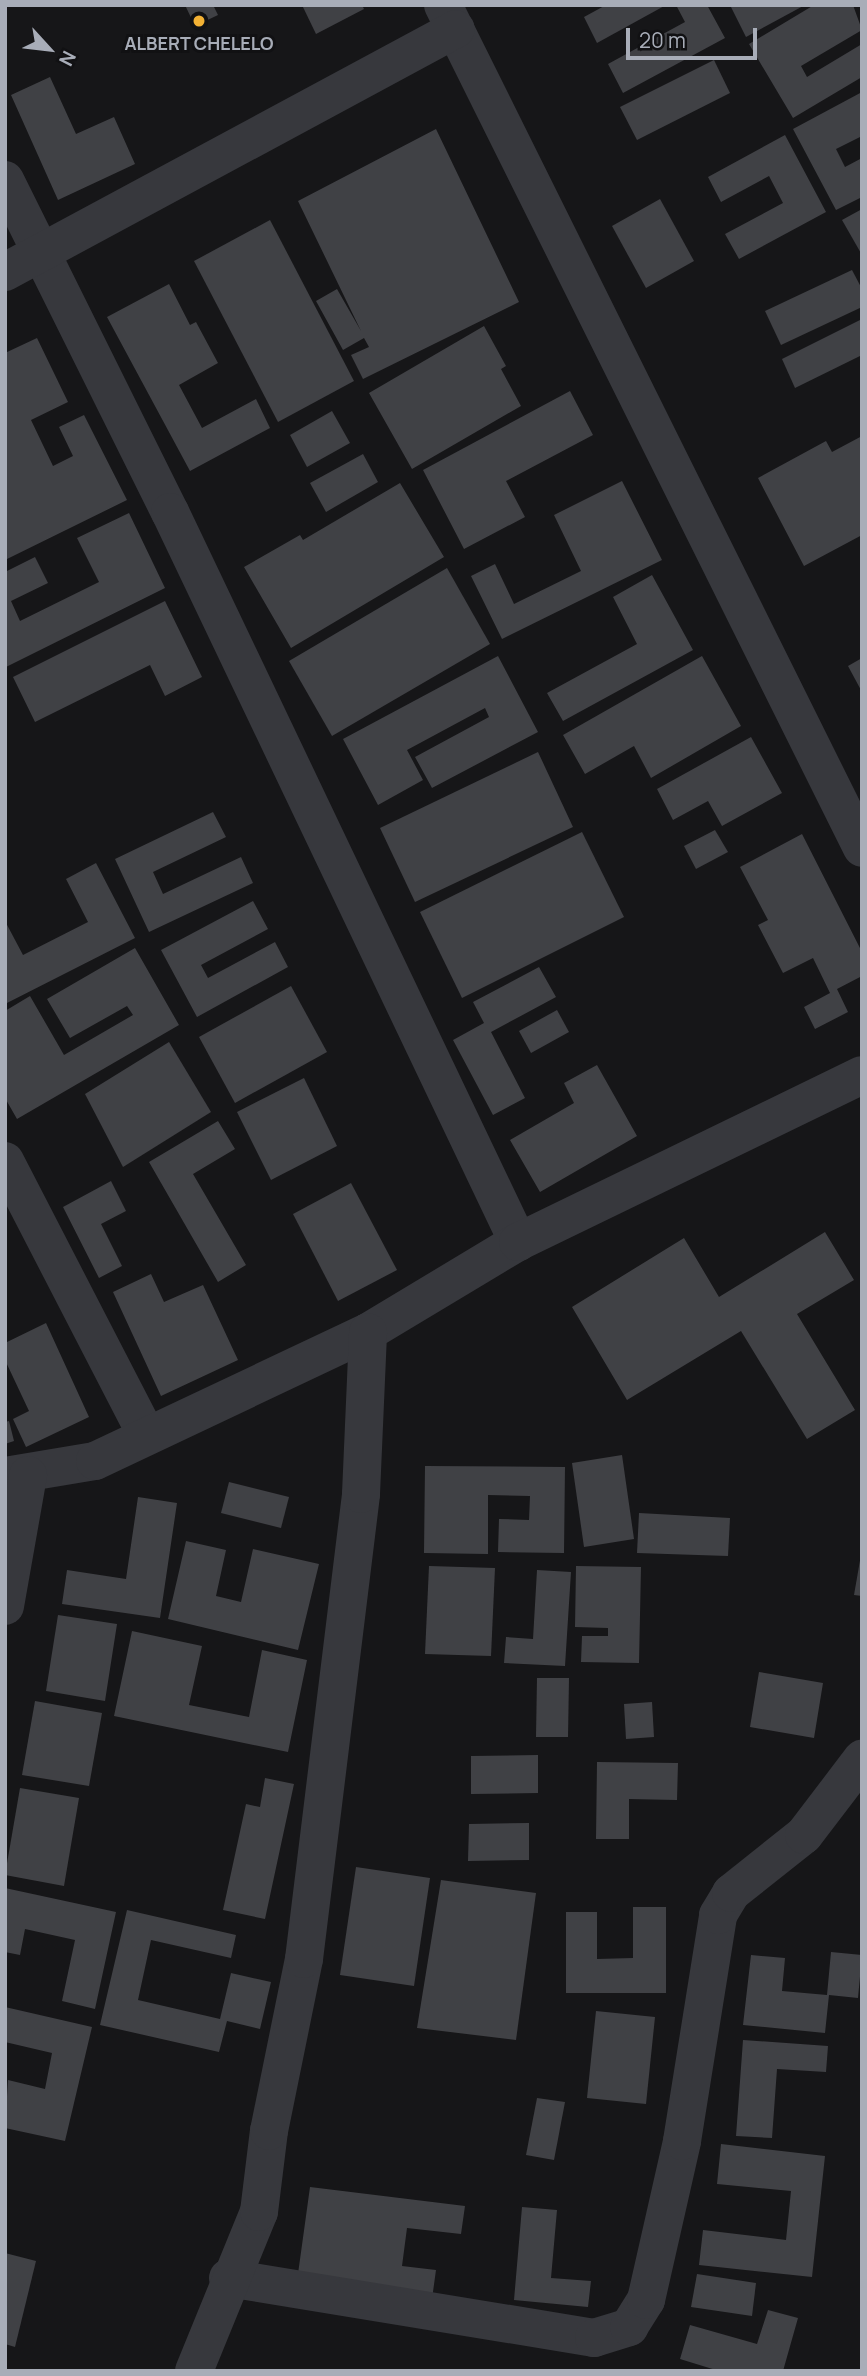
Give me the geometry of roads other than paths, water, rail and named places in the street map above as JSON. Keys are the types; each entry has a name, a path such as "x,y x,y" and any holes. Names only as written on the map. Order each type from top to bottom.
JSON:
{"street":[{"path":"5,272 449,17 862,848"},
{"path":"5,180 44,251 518,1242"},
{"path":"5,1606 17,1476 95,1461 146,1434 368,1332 518,1242 862,1075"},
{"path":"5,1161 146,1434"},
{"path":"194,2371 228,2278 258,2212 269,2131 304,1959 361,1494 368,1332"},
{"path":"228,2278 594,2338 629,2327 646,2301 682,2141 718,1915 731,1893 804,1835 862,1759"}],"place":[{"name":"ALBERT CHELELO","path":"199,21"}]}
